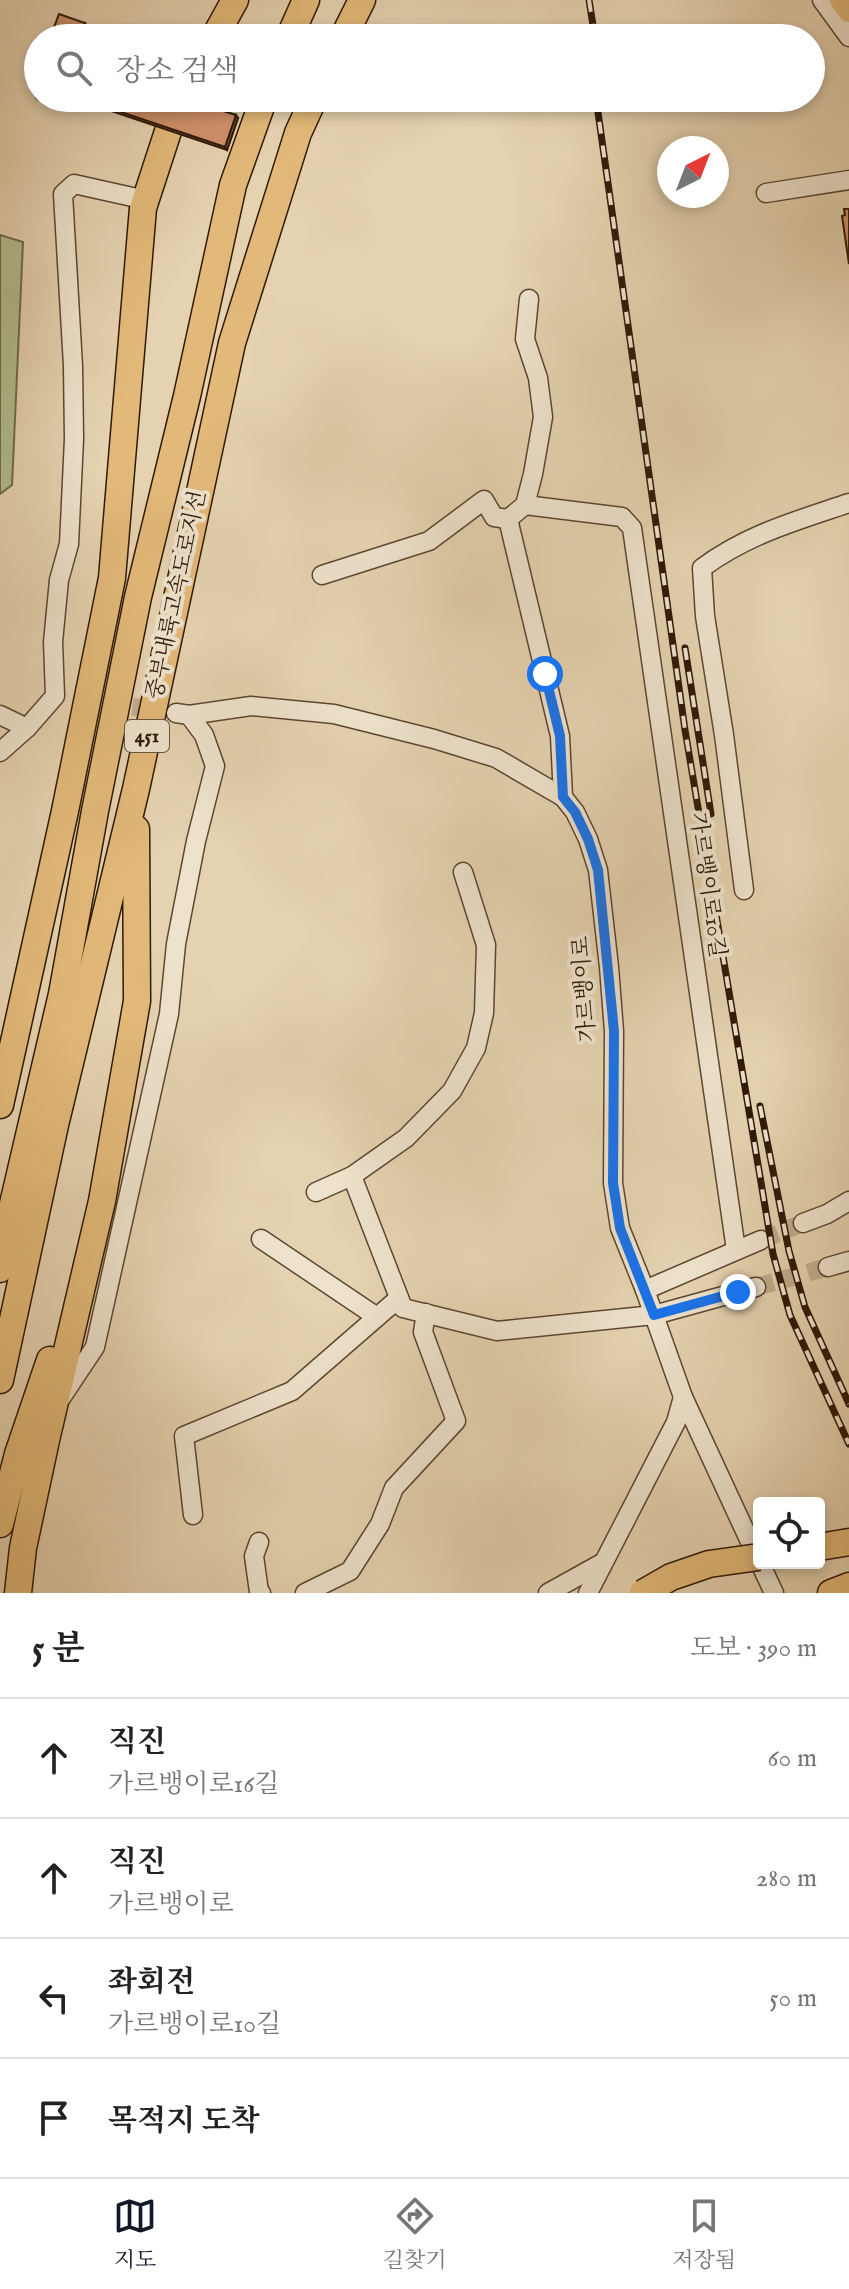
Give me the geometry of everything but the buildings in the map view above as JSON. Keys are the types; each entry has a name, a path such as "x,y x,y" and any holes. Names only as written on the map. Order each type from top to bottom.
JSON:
{"highway":[{"path":"222,24 235,0"},
{"path":"295,24 306,0"},
{"path":"350,24 362,0"},
{"path":"0,1105 65,811 112,578 142,223 146,200 175,112"},
{"name":"중부내륙고속도로지선","path":"0,1269 62,994 138,597 187,396 233,185 259,112"},
{"name":"중부내륙고속도로지선","path":"0,1380 55,1125 136,789 232,343 298,133 308,112"},
{"path":"18,1593 23,1548 102,1201 137,1001 136,789"},
{"path":"0,1524 18,1454 102,1201"},
{"path":"825,1546 849,1542"},
{"path":"643,1593 671,1577 709,1564 753,1560"},
{"path":"831,1593 849,1586"}],"main road":[{"path":"841,0 849,11"}],"street":[{"path":"822,0 849,37"},
{"path":"849,180 766,197 849,193"},
{"path":"0,752 27,728 55,696 53,642 59,580 69,544 73,452 73,366 63,194 74,184 146,200"},
{"path":"322,575 429,541 484,500 494,517 508,519 525,505 543,417 538,378 525,339 529,299"},
{"path":"744,890 705,616 702,568 770,529 849,503"},
{"name":"가르뱅이로10길","path":"525,505 622,517 632,528 736,1250"},
{"path":"508,519 560,736 563,797"},
{"path":"55,696 79,699"},
{"name":"가르뱅이로","path":"53,1409 95,1347 169,1014 176,944 196,841 215,766 204,735 182,714 251,706 334,714 496,758 563,797 575,812 598,870 614,1031 613,1183 620,1228 683,1397 753,1547"},
{"path":"0,715 27,728"},
{"path":"316,1192 352,1176 406,1138 452,1091 476,1048 484,1013 486,945 463,872"},
{"path":"352,1176 403,1308 497,1331 654,1315 756,1287"},
{"path":"803,1223 849,1201"},
{"path":"261,1239 377,1317"},
{"path":"645,1290 761,1240"},
{"path":"828,1267 849,1261"},
{"path":"193,1515 184,1436 292,1391 399,1298"},
{"path":"305,1593 350,1571 380,1524 394,1488 456,1421 423,1332 426,1313"},
{"path":"588,1593 676,1422 683,1397"},
{"path":"259,1542 254,1556 261,1593"},
{"path":"548,1593 602,1563"},
{"name":"가르뱅이로","path":"763,1569 772,1591"}],"green space":[{"path":"0,235 23,242 12,485 0,494"}],"tunnel":[{"path":"79,699 162,711"},
{"path":"761,1240 803,1223"},
{"path":"756,1287 828,1267"}],"railway":[{"path":"589,0 593,24"},
{"path":"598,112 685,730 773,1254 790,1315 849,1444"},
{"path":"685,648 711,814"},
{"path":"760,1106 789,1251 805,1307 849,1404"}],"route":[{"path":"545,674 560,736 563,797 575,812 588,839 598,870 614,1031 613,1183 620,1228 654,1315 738,1292"}]}
